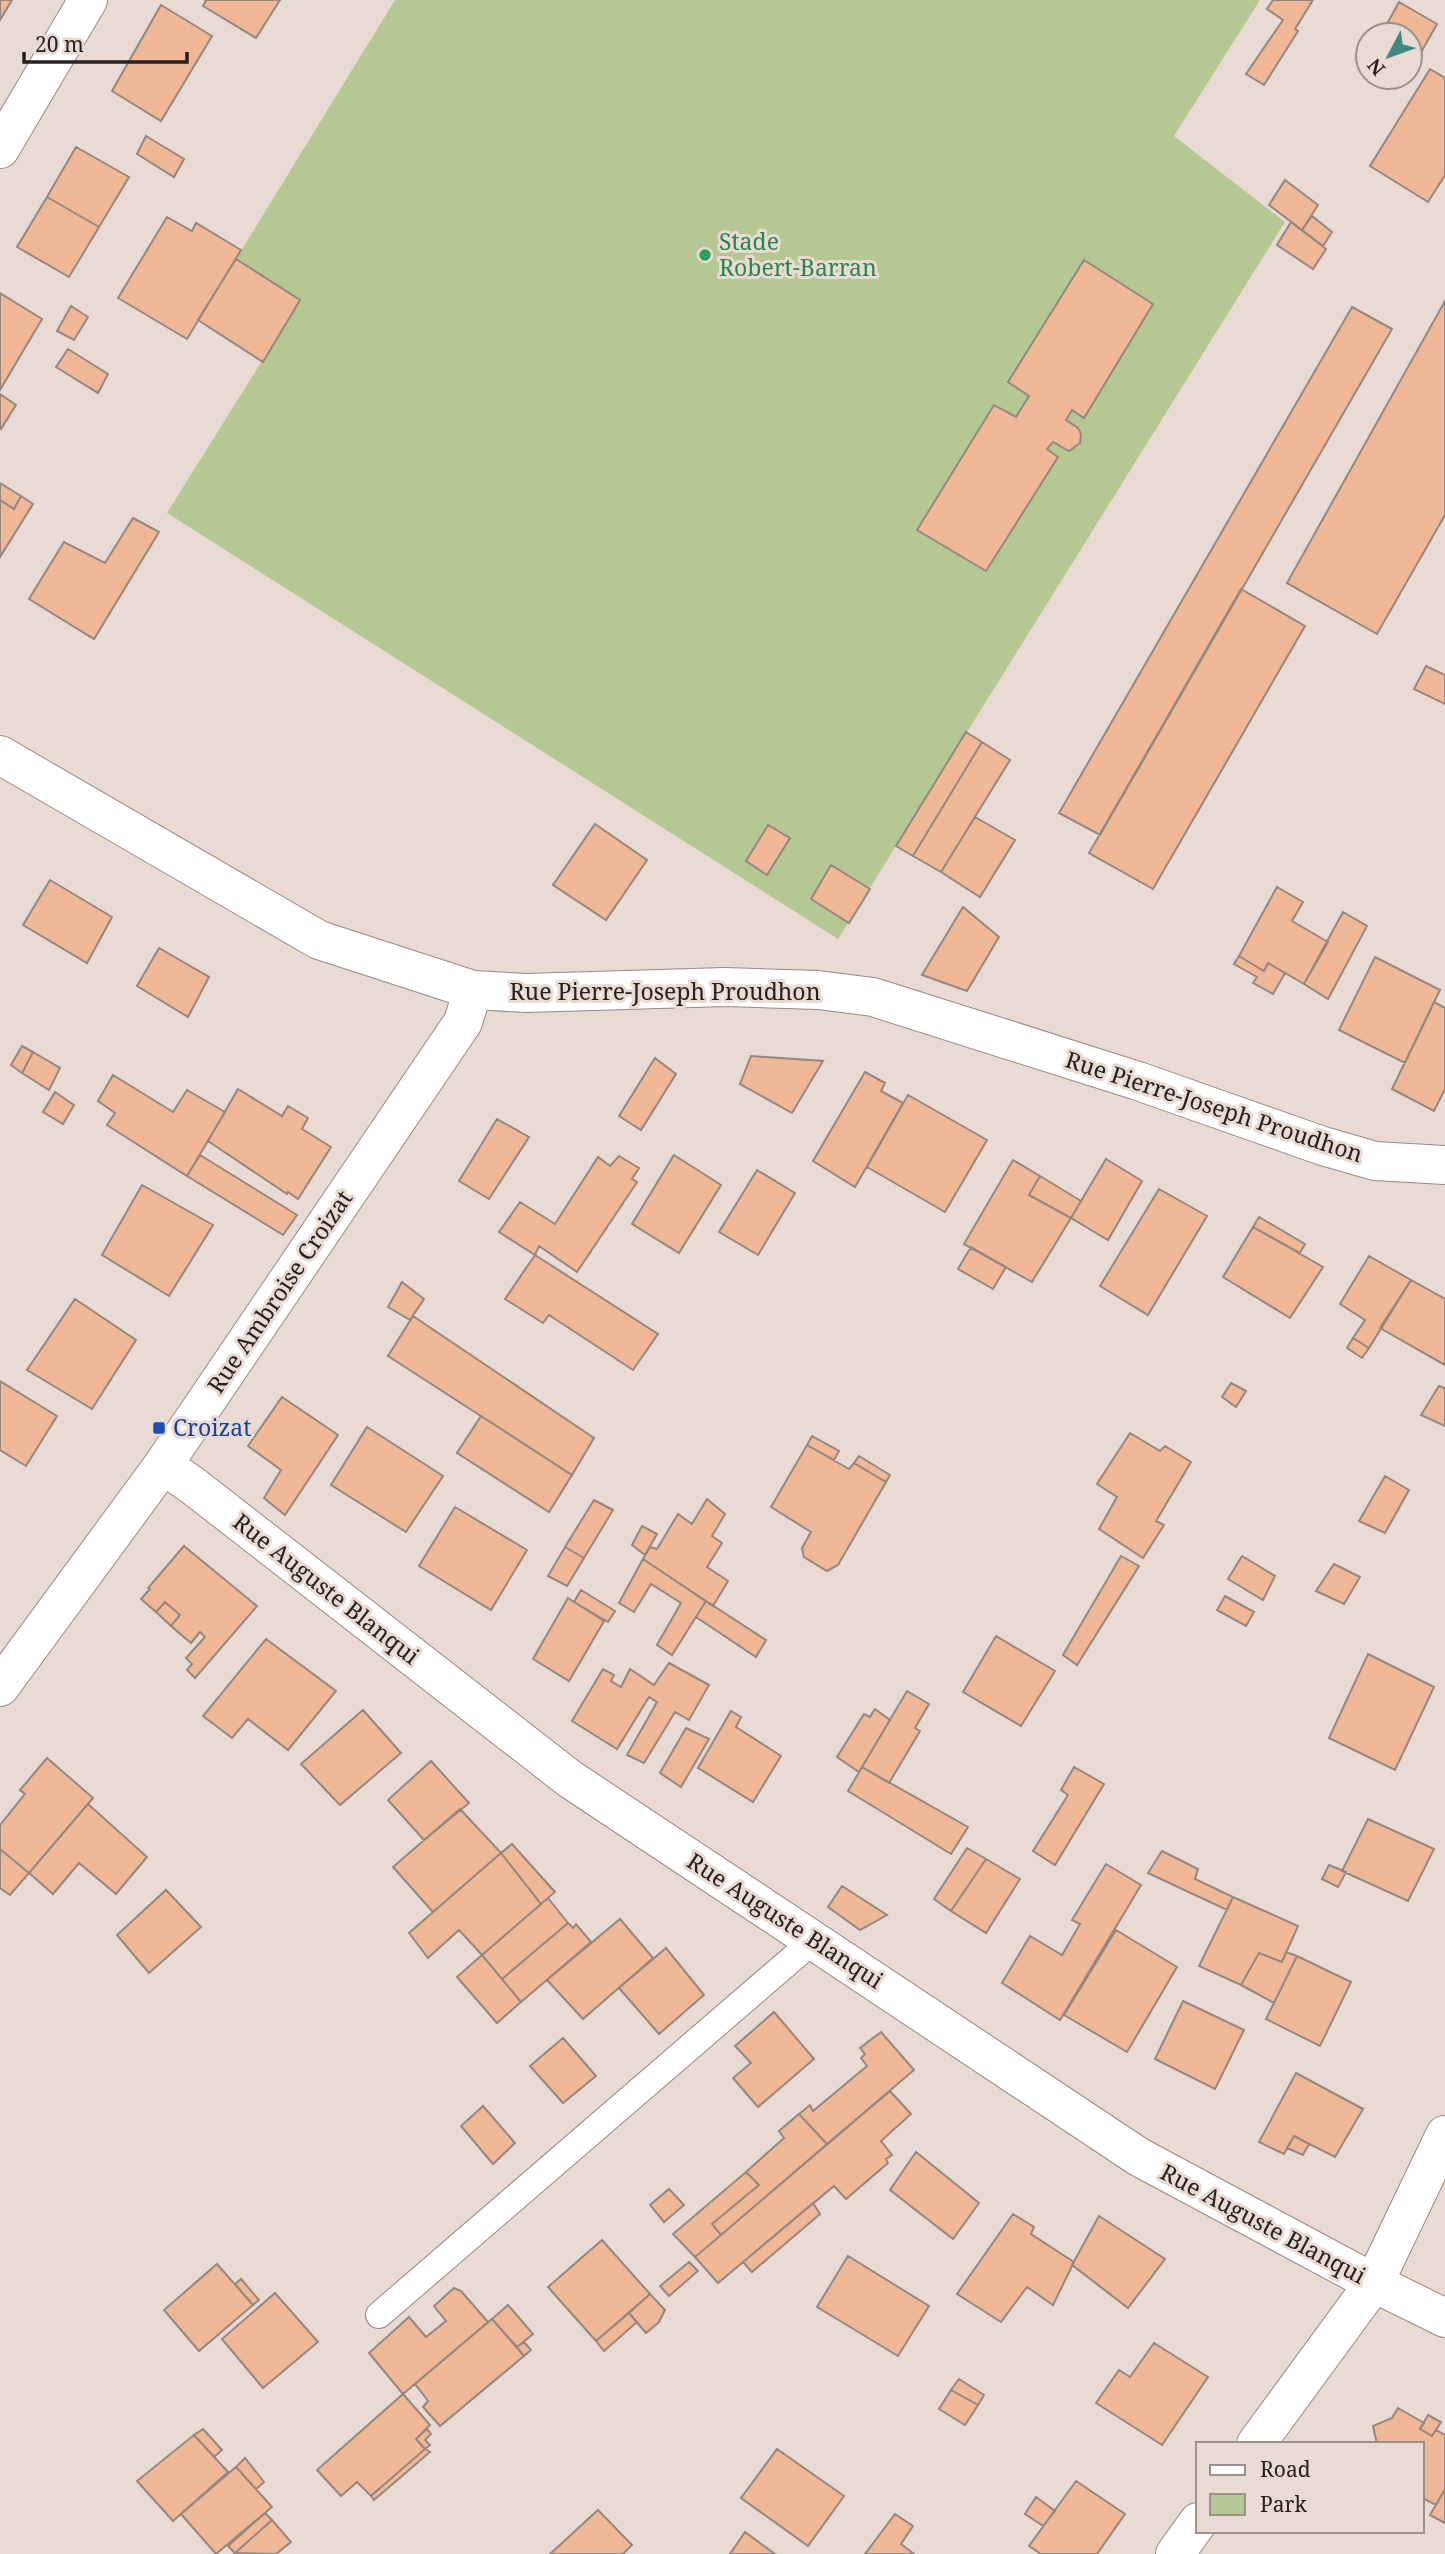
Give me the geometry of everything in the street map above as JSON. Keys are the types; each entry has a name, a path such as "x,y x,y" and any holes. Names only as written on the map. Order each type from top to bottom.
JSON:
{"street":[{"path":"0,149 88,0"},
{"name":"Rue Pierre-Joseph Proudhon","path":"0,755 319,940 473,990 526,993 725,987 818,990 873,997 1138,1081 1375,1161 1445,1165"},
{"name":"Rue Ambroise Croizat","path":"0,1687 163,1465 463,1022 473,990"},
{"name":"Rue Auguste Blanqui","path":"163,1465 570,1779 1139,2157 1445,2318"},
{"path":"1257,2442 1374,2283 1445,2135"},
{"path":"1175,2554 1196,2525"}],"lane":[{"path":"379,2315 814,1940"}],"green space":[{"name":"Stade Robert-Barran","path":"395,0 1260,0 1174,136 1285,222 838,939 167,513 300,300 236,259"}],"building":[{"path":"0,0 12,0 0,20"},
{"path":"205,0 280,0 256,38 203,6"},
{"path":"1273,0 1313,0 1295,29 1298,31 1264,85 1246,74 1283,20 1267,9"},
{"path":"1399,2 1437,24 1424,47 1424,21 1389,21"},
{"path":"161,5 212,36 161,121 112,91"},
{"path":"1430,69 1445,78 1445,175 1428,202 1370,166 1416,91 1424,91 1424,79"},
{"path":"146,136 184,159 174,177 137,154"},
{"path":"76,147 129,177 99,227 47,197"},
{"path":"1285,180 1318,205 1302,230 1269,205"},
{"path":"47,197 99,227 69,277 17,247"},
{"path":"1312,216 1332,232 1323,246 1302,230"},
{"path":"167,217 192,231 196,223 241,250 187,339 118,298"},
{"path":"1291,222 1326,249 1313,269 1277,245"},
{"path":"236,259 300,300 263,362 198,320"},
{"path":"1084,260 1153,304 1084,418 1072,410 1066,420 1078,428 1081,434 1080,443 1069,451 1053,442 1047,449 1058,457 986,571 917,530 994,405 1016,417 1029,396 1008,382"},
{"path":"0,293 42,319 0,390"},
{"path":"1445,301 1445,515 1377,634 1287,583"},
{"path":"71,306 88,317 74,340 57,331"},
{"path":"1352,307 1392,329 1100,835 1059,813"},
{"path":"68,349 108,374 98,393 56,367"},
{"path":"0,394 16,405 1,429 0,429"},
{"path":"0,483 21,496 14,509 0,500"},
{"path":"21,496 33,504 0,557 0,500 14,509"},
{"path":"133,518 159,532 94,639 29,599 64,542 105,563"},
{"path":"1241,589 1305,626 1153,889 1089,853"},
{"path":"1426,666 1445,675 1445,704 1414,689"},
{"path":"966,732 982,742 913,856 896,846"},
{"path":"982,742 1010,760 941,872 913,856"},
{"path":"975,817 1015,840 980,897 941,872"},
{"path":"595,824 647,860 606,920 553,885"},
{"path":"768,825 790,838 767,875 746,861"},
{"path":"831,865 870,889 849,923 811,899"},
{"path":"50,880 112,917 87,963 23,925"},
{"path":"1277,887 1303,902 1292,921 1328,942 1304,984 1268,963 1264,971 1239,956"},
{"path":"963,907 999,937 967,991 922,975"},
{"path":"1343,912 1367,926 1328,999 1304,984"},
{"path":"159,948 209,977 188,1017 137,986"},
{"path":"1239,956 1264,971 1268,963 1285,973 1273,994 1253,983 1257,977 1234,964"},
{"path":"1375,957 1440,990 1405,1063 1339,1030"},
{"path":"1434,1002 1445,1008 1445,1089 1434,1111 1392,1089"},
{"path":"22,1046 33,1052 22,1073 11,1065"},
{"path":"33,1052 60,1068 49,1090 22,1073"},
{"path":"751,1056 823,1061 792,1113 740,1084"},
{"path":"655,1058 676,1074 641,1130 619,1116"},
{"path":"865,1072 885,1083 881,1091 903,1103 855,1187 813,1161"},
{"path":"113,1075 173,1112 187,1090 225,1112 187,1176 107,1125 115,1113 98,1101"},
{"path":"238,1089 282,1116 288,1106 308,1118 302,1129 331,1147 298,1199 208,1141"},
{"path":"55,1092 74,1105 63,1124 43,1112"},
{"path":"908,1095 987,1140 945,1212 867,1167"},
{"path":"497,1119 529,1137 489,1199 459,1181"},
{"path":"200,1155 297,1215 283,1235 187,1176"},
{"path":"674,1155 721,1185 679,1253 632,1224"},
{"path":"619,1156 639,1168 632,1179 637,1182 577,1272 539,1246 535,1255 499,1232 520,1202 555,1224 598,1157 610,1166"},
{"path":"1106,1159 1142,1181 1108,1240 1071,1218"},
{"path":"1013,1160 1040,1176 1029,1195 1071,1218 1032,1282 964,1244"},
{"path":"757,1170 795,1193 758,1255 719,1232"},
{"path":"1040,1176 1081,1201 1071,1218 1029,1195"},
{"path":"142,1185 213,1225 169,1296 102,1255"},
{"path":"1159,1189 1207,1216 1148,1315 1100,1286"},
{"path":"1259,1217 1305,1244 1300,1253 1253,1227"},
{"path":"1253,1227 1323,1267 1290,1318 1223,1277"},
{"path":"971,1247 1006,1267 993,1289 958,1269"},
{"path":"535,1255 658,1334 633,1370 549,1315 543,1323 505,1299"},
{"path":"1369,1256 1411,1280 1369,1348 1353,1338 1365,1320 1340,1304"},
{"path":"1411,1280 1445,1299 1445,1365 1380,1328"},
{"path":"402,1282 424,1299 410,1320 388,1307"},
{"path":"75,1299 136,1340 92,1409 27,1370"},
{"path":"413,1316 594,1438 572,1475 388,1356"},
{"path":"1353,1338 1369,1348 1362,1358 1347,1348"},
{"path":"0,1381 57,1416 26,1466 0,1450"},
{"path":"1231,1383 1246,1391 1236,1407 1222,1397"},
{"path":"1439,1386 1445,1388 1445,1426 1421,1415"},
{"path":"282,1397 338,1435 285,1515 264,1498 281,1470 248,1446"},
{"path":"481,1416 572,1475 549,1512 457,1453"},
{"path":"367,1427 443,1476 406,1532 331,1485"},
{"path":"1130,1433 1160,1451 1165,1446 1191,1462 1156,1521 1164,1525 1143,1558 1099,1529 1117,1497 1097,1484"},
{"path":"812,1436 839,1451 834,1460 807,1445"},
{"path":"807,1445 849,1469 854,1463 886,1482 838,1565 827,1571 804,1557 802,1548 811,1532 771,1507"},
{"path":"859,1456 890,1475 886,1482 854,1463"},
{"path":"1385,1476 1409,1490 1385,1533 1359,1521"},
{"path":"707,1499 725,1514 712,1536 722,1543 707,1567 728,1581 713,1606 643,1559 650,1547 657,1549 678,1514 692,1524"},
{"path":"594,1500 613,1510 584,1558 565,1547"},
{"path":"455,1507 527,1550 491,1610 419,1566"},
{"path":"642,1526 657,1534 645,1555 632,1545"},
{"path":"184,1546 257,1606 195,1678 187,1670 192,1664 186,1658 205,1637 200,1632 191,1643 171,1626 180,1615 165,1602 156,1612 141,1599"},
{"path":"565,1547 584,1558 567,1586 548,1576"},
{"path":"1121,1556 1139,1566 1077,1665 1063,1655"},
{"path":"1242,1556 1275,1576 1263,1600 1228,1579"},
{"path":"643,1559 706,1601 672,1655 657,1645 681,1603 651,1584 634,1612 619,1603"},
{"path":"1334,1564 1360,1577 1344,1604 1316,1591"},
{"path":"581,1590 615,1611 608,1622 574,1602"},
{"path":"1225,1596 1254,1612 1246,1626 1217,1610"},
{"path":"568,1598 604,1621 569,1681 533,1659"},
{"path":"706,1601 766,1640 756,1657 696,1617"},
{"path":"165,1602 180,1615 171,1626 156,1612"},
{"path":"996,1636 1055,1671 1021,1726 963,1692"},
{"path":"266,1639 336,1691 288,1750 248,1719 232,1738 203,1716"},
{"path":"1368,1654 1434,1687 1395,1770 1329,1738"},
{"path":"669,1663 709,1685 689,1720 675,1712 644,1763 627,1755 657,1702 649,1697 617,1749 572,1721 603,1669 614,1675 611,1681 621,1687 630,1669 654,1685"},
{"path":"907,1691 929,1704 915,1728 920,1731 889,1783 862,1767"},
{"path":"875,1709 890,1720 859,1772 837,1757 864,1714 870,1717"},
{"path":"363,1710 401,1753 340,1805 301,1764"},
{"path":"731,1711 741,1717 736,1727 781,1756 753,1802 698,1768"},
{"path":"686,1728 709,1739 681,1787 660,1773"},
{"path":"47,1758 93,1798 29,1873 0,1849 0,1825 25,1794 20,1790"},
{"path":"431,1761 469,1803 424,1840 388,1800"},
{"path":"862,1767 968,1827 951,1854 848,1791"},
{"path":"1074,1767 1104,1784 1055,1865 1033,1851 1068,1795 1061,1790"},
{"path":"88,1804 147,1857 116,1894 79,1863 53,1894 29,1873"},
{"path":"460,1809 501,1853 433,1912 393,1867"},
{"path":"1368,1819 1434,1849 1408,1901 1342,1871"},
{"path":"512,1844 555,1892 541,1904 501,1853"},
{"path":"967,1848 986,1859 951,1911 934,1899"},
{"path":"0,1849 29,1873 10,1895 0,1888"},
{"path":"1162,1851 1198,1869 1195,1879 1233,1897 1227,1910 1148,1873"},
{"path":"501,1853 541,1904 482,1955 459,1930 428,1958 409,1933"},
{"path":"986,1859 1020,1879 986,1933 951,1911"},
{"path":"1106,1864 1141,1885 1060,2020 1002,1983 1030,1936 1062,1955 1080,1924 1072,1920"},
{"path":"1329,1865 1346,1872 1338,1887 1322,1879"},
{"path":"842,1886 887,1915 860,1930 828,1907"},
{"path":"166,1890 201,1927 149,1973 117,1935"},
{"path":"1233,1897 1298,1926 1282,1962 1259,1953 1241,1985 1199,1966"},
{"path":"548,1898 568,1923 502,1979 482,1955"},
{"path":"620,1919 653,1958 583,2019 547,1980"},
{"path":"568,1923 573,1928 576,1924 591,1942 521,2002 502,1979"},
{"path":"1116,1930 1177,1967 1127,2052 1064,2015"},
{"path":"666,1948 704,1995 659,2034 619,1988"},
{"path":"1286,1952 1297,1956 1274,2003 1241,1985 1259,1953 1282,1962"},
{"path":"482,1955 521,2002 497,2023 457,1977"},
{"path":"1297,1956 1351,1982 1320,2046 1266,2019"},
{"path":"1183,2001 1244,2030 1215,2089 1155,2059"},
{"path":"774,2012 814,2059 758,2107 733,2078 751,2063 735,2046"},
{"path":"881,2032 914,2070 827,2144 799,2114 810,2105 813,2111 867,2066 861,2058 865,2054 860,2048"},
{"path":"563,2038 596,2076 563,2103 530,2066"},
{"path":"1296,2073 1363,2109 1335,2157 1294,2136 1284,2154 1259,2142"},
{"path":"890,2091 911,2114 881,2141 892,2155 886,2159 888,2163 846,2199 834,2186 718,2283 695,2257"},
{"path":"483,2106 515,2143 493,2164 461,2126"},
{"path":"799,2114 827,2144 721,2235 712,2224 759,2185 746,2172 784,2138 779,2131"},
{"path":"1294,2136 1309,2144 1303,2155 1287,2148"},
{"path":"916,2152 979,2203 953,2239 890,2190"},
{"path":"746,2172 759,2185 712,2224 721,2235 695,2257 673,2234"},
{"path":"669,2189 684,2205 664,2222 650,2205"},
{"path":"813,2203 820,2214 752,2272 743,2262"},
{"path":"1013,2214 1034,2227 1031,2234 1074,2262 1053,2305 1027,2287 1001,2322 957,2294"},
{"path":"1099,2216 1165,2259 1128,2308 1072,2265"},
{"path":"602,2240 650,2294 596,2341 548,2287"},
{"path":"848,2256 929,2306 898,2356 817,2307"},
{"path":"689,2262 698,2271 669,2296 660,2286"},
{"path":"217,2264 253,2305 199,2351 164,2310"},
{"path":"241,2279 259,2300 253,2305 235,2284"},
{"path":"454,2288 461,2291 488,2322 403,2394 369,2353 409,2317 426,2337 446,2321 434,2306"},
{"path":"275,2293 318,2342 263,2388 222,2339"},
{"path":"650,2294 665,2310 659,2322 646,2333 629,2313"},
{"path":"508,2305 533,2334 517,2347 492,2319"},
{"path":"629,2313 637,2322 604,2351 596,2341"},
{"path":"492,2319 524,2356 440,2426 423,2407 428,2401 415,2384"},
{"path":"524,2342 531,2350 524,2356 517,2347"},
{"path":"1154,2343 1208,2377 1162,2445 1096,2403 1119,2370 1130,2377"},
{"path":"959,2379 984,2395 978,2405 951,2390"},
{"path":"951,2390 978,2405 965,2425 939,2409"},
{"path":"403,2394 430,2425 416,2439 425,2449 371,2496 357,2482 341,2496 317,2470"},
{"path":"1398,2408 1424,2423 1420,2429 1432,2436 1436,2430 1445,2435 1445,2489 1436,2505 1424,2499 1424,2442 1377,2442 1373,2426 1392,2418"},
{"path":"1428,2415 1441,2422 1432,2436 1420,2429"},
{"path":"203,2429 222,2450 214,2457 194,2435"},
{"path":"427,2429 431,2434 425,2440 430,2445 425,2449 416,2439"},
{"path":"194,2435 228,2472 173,2521 137,2481"},
{"path":"425,2449 430,2452 374,2500 371,2496"},
{"path":"777,2449 844,2496 808,2546 741,2498"},
{"path":"245,2458 264,2482 256,2489 236,2467"},
{"path":"236,2467 272,2507 216,2554 181,2514"},
{"path":"1076,2481 1125,2514 1097,2554 1041,2554 1029,2546"},
{"path":"1445,2489 1445,2523 1430,2515"},
{"path":"1036,2497 1055,2511 1043,2526 1025,2514"},
{"path":"598,2510 632,2545 623,2554 550,2554"},
{"path":"265,2513 272,2520 235,2553 228,2546"},
{"path":"895,2514 913,2526 901,2544 914,2554 865,2554"},
{"path":"272,2520 291,2542 276,2554 235,2553"},
{"path":"745,2532 775,2554 730,2554"}],"place":[{"name":"Stade Robert-Barran","path":"705,255"},
{"name":"Croizat","path":"159,1428"}]}
